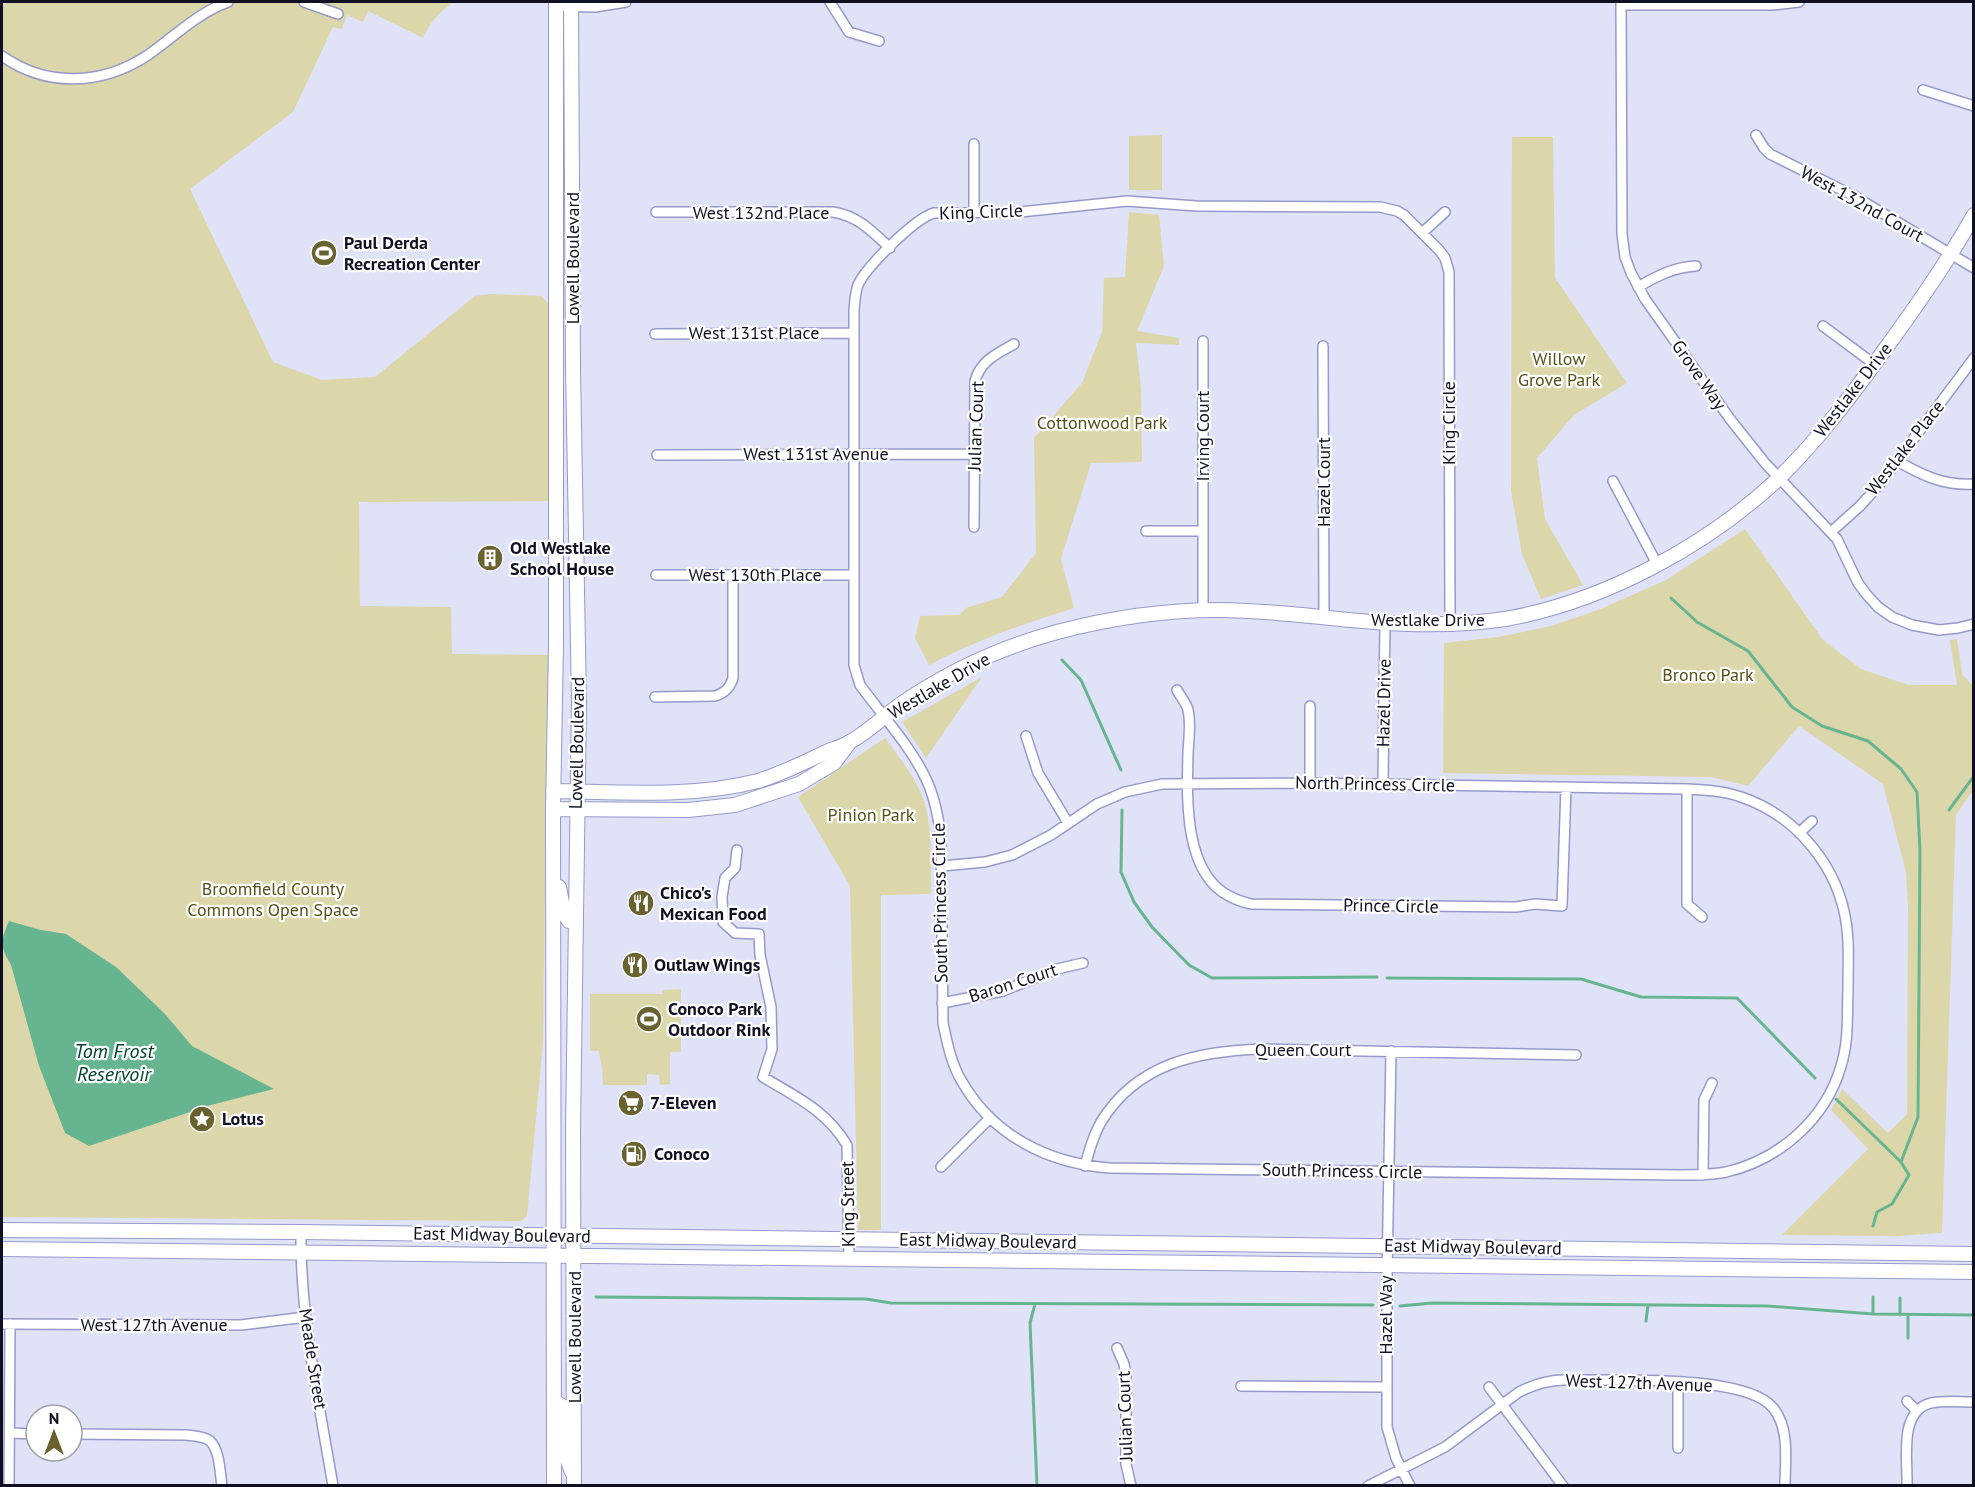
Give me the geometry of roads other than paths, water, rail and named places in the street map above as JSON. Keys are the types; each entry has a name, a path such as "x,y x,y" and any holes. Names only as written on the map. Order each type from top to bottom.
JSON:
{"main road":[{"name":"Lowell Boulevard","path":"554,1485 553,791 556,645 556,4"},
{"name":"Lowell Boulevard","path":"571,4 573,368 579,702 576,810 574,1482"},
{"name":"Westlake Drive","path":"553,791 686,790 742,784 788,770 850,742 926,689 968,666 1050,634 1093,623 1135,616 1223,610 1385,622 1450,624 1505,619 1540,611 1606,588 1657,564 1716,529 1779,477 1830,422 1874,364 1952,255 1974,215"},
{"path":"555,290 565,292 567,298 568,344 573,368"},
{"name":"Westlake Drive","path":"553,809 688,810 735,805 799,784 834,763 850,742"},
{"path":"553,854 564,913 569,921 576,922"},
{"name":"East Midway Boulevard","path":"2,1230 1974,1254"},
{"name":"East Midway Boulevard","path":"2,1249 1974,1272"},
{"path":"554,1401 565,1408 565,1453 574,1482"}],"street":[{"path":"2,56 29,71 52,78 80,79 105,75 135,63 206,11 228,2"},
{"path":"304,2 338,14"},
{"path":"556,4 595,8 626,2"},
{"path":"830,2 849,32 879,41"},
{"path":"1621,3 1773,5 1799,2"},
{"name":"Grove Way","path":"1621,3 1622,234 1625,257 1638,287 1725,413 1779,477 1830,532 1845,553 1858,583 1878,607 1892,617 1927,629 1958,628 1974,624"},
{"path":"1923,90 1974,106"},
{"name":"West 132nd Court","path":"1756,135 1770,154 1854,196 1974,268"},
{"path":"974,144 974,212"},
{"name":"King Circle","path":"884,717 860,685 854,665 854,309 859,284 866,273 914,224 934,213 1020,212 1127,201 1196,206 1380,207 1397,211 1439,250 1449,272 1450,624"},
{"name":"West 132nd Place","path":"656,212 833,212 860,220 890,248"},
{"path":"1422,233 1444,212"},
{"path":"1638,287 1667,271 1683,266 1696,266"},
{"path":"1823,326 1874,364"},
{"name":"West 131st Place","path":"655,334 854,333"},
{"name":"Irving Court","path":"1203,341 1203,611"},
{"name":"Julian Court","path":"974,527 975,381 977,373 987,360 1014,344"},
{"name":"Hazel Court","path":"1323,346 1324,617"},
{"name":"Westlake Place","path":"1830,532 1860,506 1974,358"},
{"name":"West 131st Avenue","path":"657,455 975,454"},
{"path":"1896,461 1938,481 1960,485 1974,484"},
{"path":"1613,481 1657,564"},
{"path":"1146,531 1203,531"},
{"name":"West 130th Place","path":"656,575 854,575"},
{"path":"656,696 715,696 722,694 731,684 733,678 733,575"},
{"name":"Hazel Drive","path":"1383,784 1385,622"},
{"path":"1177,690 1188,710 1188,783"},
{"path":"1310,706 1310,783"},
{"name":"South Princess Circle","path":"884,717 927,782 938,812 942,866 943,1023 952,1061 960,1079 990,1118 1016,1139 1064,1161 1085,1166 1389,1172 1703,1174 1724,1173 1766,1157 1792,1140 1814,1118 1822,1106 1833,1088 1842,1065 1847,1032 1848,940 1844,912 1829,872 1817,852 1799,832"},
{"path":"1026,736 1038,773 1068,823"},
{"name":"Prince Circle","path":"1188,783 1190,828 1195,848 1211,880 1228,896 1251,904 1516,907 1538,904 1562,906 1566,787"},
{"name":"North Princess Circle","path":"942,866 985,862 1012,855 1028,848 1097,804 1125,792 1162,784 1310,783 1716,791 1742,797 1763,807 1799,832"},
{"path":"1687,789 1687,904 1702,917"},
{"path":"1799,832 1812,821"},
{"name":"King Street","path":"736,850 735,868 724,878 723,922 735,933 759,934 760,955 771,1015 772,1049 763,1077 824,1115 847,1144 849,1258"},
{"name":"Baron Court","path":"942,1003 1003,991 1057,969 1083,963"},
{"name":"Queen Court","path":"1085,1166 1101,1122 1127,1090 1152,1073 1176,1062 1230,1050 1576,1055"},
{"name":"Hazel Way","path":"1391,1051 1387,1246 1387,1427 1396,1458 1410,1485"},
{"path":"1703,1174 1704,1100 1712,1083"},
{"path":"941,1167 990,1118"},
{"name":"Meade Street","path":"301,1232 301,1271 306,1317 333,1485"},
{"name":"West 127th Avenue","path":"6,1324 241,1325 306,1317"},
{"path":"6,1324 10,1434 9,1485"},
{"name":"Julian Court","path":"1117,1348 1126,1376 1126,1464 1131,1485"},
{"name":"West 127th Avenue","path":"1368,1485 1445,1447 1519,1392 1553,1380 1678,1382 1729,1387 1760,1397 1775,1410 1784,1433 1785,1485"},
{"path":"1678,1382 1678,1448"},
{"path":"1241,1386 1386,1387"},
{"path":"1489,1387 1563,1485"},
{"path":"1907,1401 1917,1411"},
{"path":"1907,1485 1908,1431 1917,1411 1931,1403 1974,1402"},
{"path":"10,1434 24,1434"},
{"path":"84,1434 186,1435 210,1442 216,1453 222,1485"},
{"path":"210,1442 218,1434"}],"water":[{"name":"Tom Frost Reservoir","path":"9,921 66,934 116,967 165,1014 192,1046 274,1089 211,1105 89,1146 65,1133 39,1066 11,965 3,948 4,934"}],"waterway":[{"path":"1671,598 1697,622 1748,651 1792,707 1822,726 1868,741 1901,769 1917,792 1920,851 1918,1117 1901,1162"},
{"path":"1062,660 1081,680 1121,770"},
{"path":"1949,810 1974,776"},
{"path":"1122,810 1121,872 1134,902 1152,927 1189,965 1212,978 1377,977"},
{"path":"1387,978 1581,979 1641,997 1737,998 1815,1078"},
{"path":"1836,1099 1901,1162 1909,1175 1892,1204 1877,1212 1873,1226"},
{"path":"596,1297 866,1299 891,1303 1373,1305"},
{"path":"1873,1297 1873,1314"},
{"path":"1900,1298 1900,1315"},
{"path":"1400,1306 1432,1303 1768,1306 1873,1314 1974,1315"},
{"path":"1035,1304 1030,1323 1037,1486"},
{"path":"1646,1321 1648,1305"},
{"path":"1908,1315 1908,1338"}],"place":[{"name":"Paul Derda Recreation Center","path":"324,253"},
{"name":"Old Westlake School House","path":"490,558"},
{"name":"Chico's Mexican Food","path":"641,903"},
{"name":"Outlaw Wings","path":"635,965"},
{"name":"Conoco Park Outdoor Rink","path":"649,1019"},
{"name":"7-Eleven","path":"631,1103"},
{"name":"Lotus","path":"202,1119"},
{"name":"Conoco","path":"634,1154"}],"park label":[{"name":"Willow Grove Park","path":"1559,370"},
{"name":"Cottonwood Park","path":"1102,423"},
{"name":"Bronco Park","path":"1708,675"},
{"name":"Pinion Park","path":"871,815"},
{"name":"Broomfield County Commons Open Space","path":"273,899"}]}
